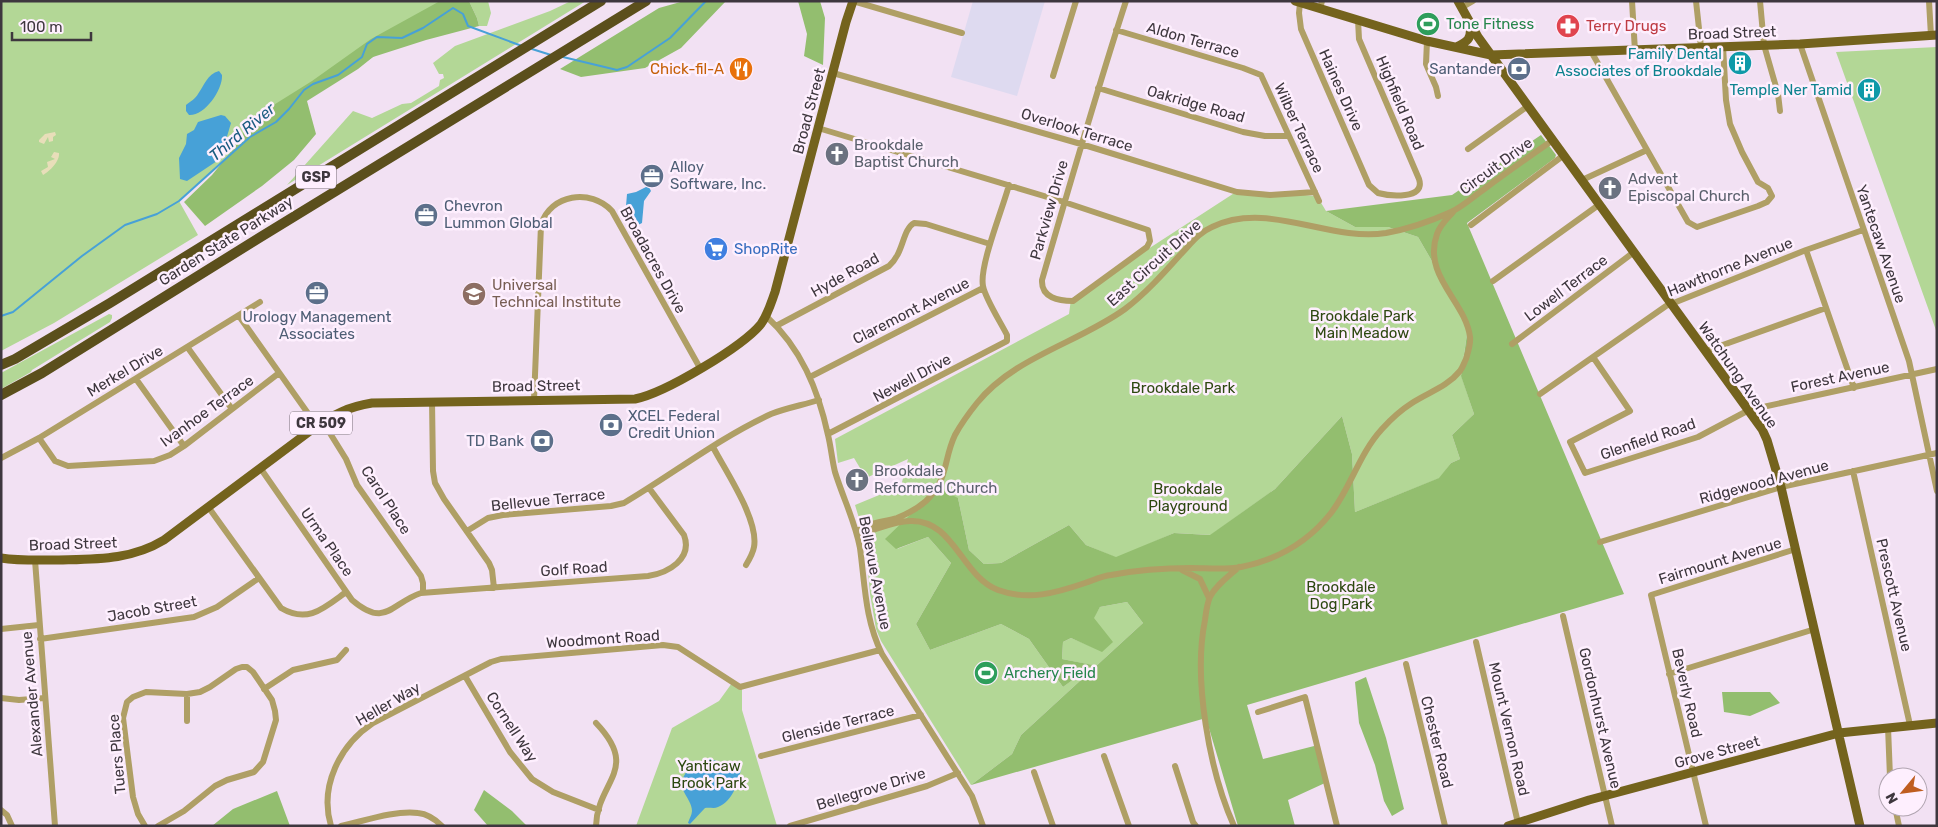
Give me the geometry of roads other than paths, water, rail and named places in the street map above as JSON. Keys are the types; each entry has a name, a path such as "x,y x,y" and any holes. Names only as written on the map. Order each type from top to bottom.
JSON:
{"highway":[{"name":"Garden State Parkway","path":"1,365 15,360 108,304 601,1"},
{"name":"Garden State Parkway","path":"1,395 42,373 646,1"}],"main road":[{"name":"Broad Street","path":"1,558 35,560 113,558 133,554 164,540 334,414 352,406 372,402 635,399 657,392 740,344 766,316 775,292 853,1"},
{"name":"Broad Street","path":"1297,2 1321,5 1358,20 1427,41 1491,55 1592,53 1800,44 1934,35"},
{"name":"Watchung Avenue","path":"1460,4 1468,21 1491,55 1750,410 1767,440 1781,487 1860,826"},
{"path":"1456,48 1469,40 1471,34 1468,21"},
{"name":"Grove Street","path":"1508,826 1605,796 1839,732 1937,723"}],"street":[{"path":"853,1 962,33"},
{"path":"1053,76 1076,1"},
{"name":"Parkview Drive","path":"1064,202 1148,230 1150,241 1146,248 1074,301 1058,300 1046,294 1042,280 1064,202 1081,144 1126,1"},
{"path":"1460,4 1473,1"},
{"path":"1632,1 1635,51"},
{"path":"1696,1 1701,47"},
{"path":"1760,1 1764,45 1778,94 1780,111"},
{"path":"1929,1 1934,35"},
{"name":"Haines Drive","path":"1297,2 1301,29 1369,185 1374,192 1381,194 1406,195 1415,193"},
{"name":"Highfield Road","path":"1358,20 1359,40 1419,179 1420,186 1415,193"},
{"name":"Aldon Terrace","path":"1116,30 1258,72 1261,75"},
{"path":"1427,41 1426,64 1438,96"},
{"name":"Yantecaw Avenue","path":"1800,44 1912,374 1937,491"},
{"path":"1592,53 1691,225 1696,227 1704,226 1758,206 1767,202 1772,196 1768,188 1758,182 1730,124 1726,100 1723,46"},
{"name":"Overlook Terrace","path":"833,73 1081,144 1237,192 1270,195 1315,192"},
{"name":"Wilber Terrace","path":"1261,75 1319,201"},
{"name":"Oakridge Road","path":"1098,88 1244,132 1265,136 1289,136"},
{"path":"1468,149 1528,106"},
{"path":"818,128 1064,202"},
{"name":"Circuit Drive","path":"1453,212 1553,140"},
{"path":"1582,180 1647,150"},
{"path":"1471,226 1564,155"},
{"name":"Claremont Avenue","path":"810,377 983,288 982,279 990,244 1009,185"},
{"name":"Broadacres Drive","path":"534,400 541,225 548,210 567,198 593,199 604,203 612,211 700,368"},
{"path":"1493,281 1600,204"},
{"path":"857,532 863,533 910,520 935,527 950,540 978,578 998,590 1027,596 1041,596 1060,592 1109,575 1179,568 1239,567 1280,554 1305,540 1332,512 1365,450 1380,430 1394,416 1412,403 1448,384 1462,369 1469,352 1471,338 1466,321 1442,282 1434,251 1440,228 1453,212"},
{"name":"East Circuit Drive","path":"857,532 862,527 898,518 913,511 925,502 936,490 943,478 955,436 978,402 992,387 1023,365 1101,325 1125,309 1152,284 1191,242 1212,227 1246,218 1272,219 1358,233 1384,233 1426,222 1453,212"},
{"name":"Hyde Road","path":"776,326 889,266 900,252 906,230 914,223 926,224 990,244"},
{"name":"Hawthorne Avenue","path":"1540,394 1671,303 1806,250 1863,230"},
{"path":"1806,250 1854,388"},
{"name":"Lowell Terrace","path":"1512,344 1634,252"},
{"name":"Newell Drive","path":"828,434 1007,341 1007,335 983,288"},
{"name":"Merkel Drive","path":"1,458 39,438 260,302"},
{"path":"1706,351 1826,308"},
{"name":"Carol Place","path":"239,316 279,373 346,459 357,485 421,576 423,593"},
{"name":"Bellevue Avenue","path":"766,316 794,347 810,377 819,400 836,473 857,532 868,617 872,633 880,650 972,796 983,826"},
{"path":"188,348 232,409"},
{"name":"Glenfield Road","path":"1593,357 1630,411 1570,442 1585,473 1698,437 1750,410"},
{"name":"Forest Avenue","path":"1750,410 1937,369"},
{"name":"Ivanhoe Terrace","path":"39,438 54,460 68,466 145,463 162,459 184,446 279,373"},
{"path":"136,379 184,446"},
{"name":"Bellevue Terrace","path":"467,531 488,518 503,515 611,506 624,503 713,447 772,414 819,400"},
{"path":"432,402 433,471 435,483 444,500 489,563 492,570 494,588"},
{"path":"713,447 748,512 753,528 754,548 746,565"},
{"name":"Ridgewood Avenue","path":"1600,542 1781,487 1937,453"},
{"name":"Urma Place","path":"261,469 346,592 356,603 369,612 385,613"},
{"name":"Prescott Avenue","path":"1853,471 1910,725"},
{"name":"Golf Road","path":"385,613 423,593 658,574 672,567 683,556 686,547 685,538 649,488"},
{"path":"209,508 281,608 304,615 312,614 321,610 346,592"},
{"name":"Fairmount Avenue","path":"1651,595 1796,550"},
{"name":"Alexander Avenue","path":"35,560 55,826"},
{"path":"1233,825 1212,759 1205,714 1201,640 1209,598 1239,567"},
{"path":"1179,568 1200,579 1209,598"},
{"name":"Jacob Street","path":"40,639 194,617 217,607 259,578"},
{"name":"Beverly Road","path":"1651,595 1706,826"},
{"name":"Gordonhurst Avenue","path":"1563,616 1612,826"},
{"path":"1,629 39,625"},
{"path":"1669,674 1815,629"},
{"name":"Mount Vernon Road","path":"1476,642 1518,823"},
{"name":"Woodmont Road","path":"465,676 491,662 501,659 664,645 678,647 740,687 880,650"},
{"path":"264,689 293,670 337,660 346,650"},
{"name":"Chester Road","path":"1406,664 1445,826"},
{"name":"Tuers Place","path":"145,826 134,802 123,718 125,707 130,699 142,693 187,694 205,690 242,667 250,669 272,700 276,716 264,759 254,772 226,780 215,786 184,811 158,826"},
{"name":"Cornell Way","path":"465,676 510,752 532,779 553,792 599,810"},
{"name":"Heller Way","path":"331,826 328,804 330,785 335,766 351,742 373,723 465,676"},
{"path":"187,694 187,721"},
{"path":"1,698 19,700 46,698"},
{"path":"1258,712 1305,698 1336,826"},
{"name":"Glenside Terrace","path":"761,756 921,716"},
{"path":"596,723 610,739 615,750 616,759 615,774 599,810 596,826"},
{"path":"1888,727 1890,767"},
{"path":"1104,756 1129,826"},
{"path":"1175,766 1193,822 1196,826"},
{"path":"1034,772 1053,826"},
{"name":"Bellegrove Drive","path":"790,826 927,786 958,773"},
{"path":"1,810 7,815 12,826"},
{"path":"341,826 398,814 419,813 434,819 442,826"}],"water":[{"path":"219,71 222,75 222,81 212,101 201,111 189,115 186,111 186,105 193,100 209,77"},
{"path":"221,115 225,116 231,123 223,150 217,161 187,181 180,179 179,158 186,144 187,134 194,130 198,122"},
{"path":"649,187 651,191 644,201 642,223 636,226 633,223 631,210 626,206 627,194"},
{"path":"710,759 740,768 738,780 728,800 716,808 705,808 690,824 688,823 692,814 692,808 682,786 683,780 685,774 693,766"}],"waterway":[{"name":"Third River","path":"563,57 617,70 627,67 670,38 706,1"},
{"name":"Third River","path":"1,316 13,312 82,256 125,225 157,214 179,201 250,137 276,122 304,90 313,84 338,75 362,57 367,44 377,37 402,38 423,28 453,8 463,14 468,26 522,46"},
{"name":"Third River","path":"532,49 551,55"}],"place":[{"name":"Tone Fitness","path":"1428,24"},
{"name":"Terry Drugs","path":"1568,26"},
{"name":"Family Dental Associates of Brookdale","path":"1740,63"},
{"name":"Chick-fil-A","path":"741,69"},
{"name":"Santander","path":"1519,69"},
{"name":"Temple Ner Tamid","path":"1869,90"},
{"name":"Brookdale Baptist Church","path":"837,154"},
{"name":"Alloy Software, Inc.","path":"652,176"},
{"name":"Advent Episcopal Church","path":"1610,188"},
{"name":"Chevron Lummon Global","path":"426,215"},
{"name":"ShopRite","path":"716,249"},
{"name":"Urology Management Associates","path":"317,293"},
{"name":"Universal Technical Institute","path":"474,294"},
{"name":"XCEL Federal Credit Union","path":"611,425"},
{"name":"TD Bank","path":"542,441"},
{"name":"Brookdale Reformed Church","path":"857,480"},
{"name":"Archery Field","path":"986,673"}],"park label":[{"name":"Brookdale Park Main Meadow","path":"1362,324"},
{"name":"Brookdale Park","path":"1183,388"},
{"name":"Brookdale Playground","path":"1188,498"},
{"name":"Brookdale Dog Park","path":"1341,596"},
{"name":"Yanticaw Brook Park","path":"709,774"}]}
